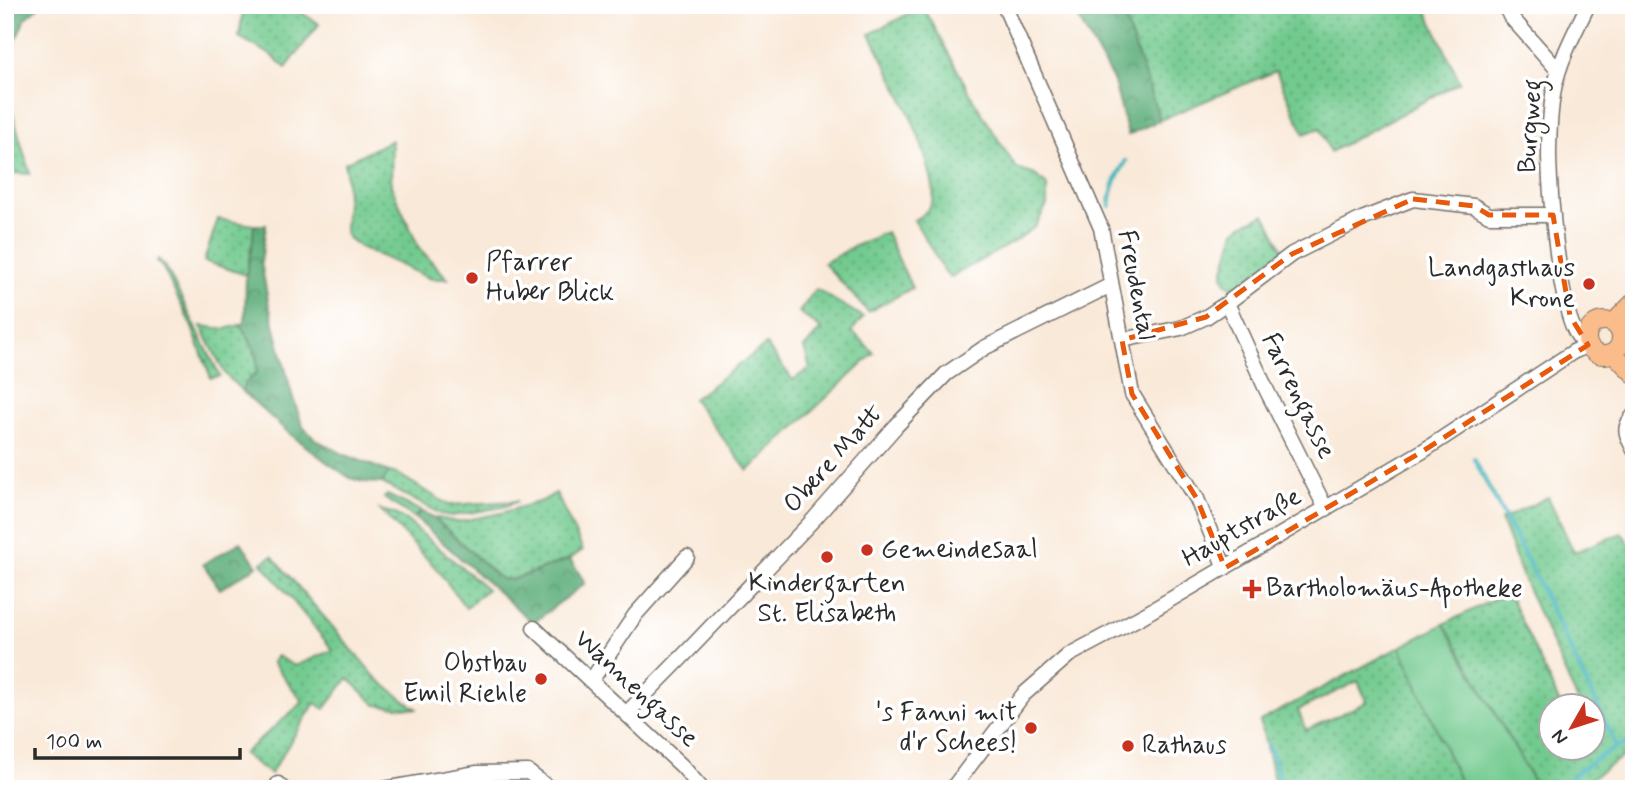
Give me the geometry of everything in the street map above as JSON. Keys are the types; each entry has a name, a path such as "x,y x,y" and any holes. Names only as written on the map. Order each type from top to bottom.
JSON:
{"main road":[{"path":"1613,323 1634,302"},
{"path":"1602,321 1613,323 1622,337 1619,348 1610,355 1594,353 1587,343 1592,326 1602,321"},
{"path":"1615,352 1634,373"}],"street":[{"name":"Freudental","path":"1004,5 1101,228 1132,394 1197,499 1225,568"},
{"path":"1505,5 1510,16 1558,70"},
{"name":"Burgweg","path":"1587,343 1580,339 1574,330 1564,292 1553,215 1549,158 1553,91 1558,70 1588,5"},
{"path":"1122,340 1181,328 1206,317 1292,254 1362,219 1412,199 1474,206 1489,215 1553,215"},
{"name":"Obere Matt","path":"627,713 814,519 946,374 984,348 1111,285"},
{"name":"Farrengasse","path":"1227,303 1325,509"},
{"name":"Hauptstraße","path":"953,789 1023,695 1069,655 1144,615 1423,451 1587,343"},
{"path":"1634,415 1626,424 1626,433 1634,450"},
{"path":"591,681 635,615 687,557"},
{"name":"Wannengasse","path":"534,628 627,713 702,789"},
{"path":"384,789 477,773 528,772 550,789"}],"highlighted area":[{"path":"1413,199 1474,206 1489,215 1553,215 1570,316 1588,345 1423,451 1225,568 1197,499 1132,394 1122,340 1206,317 1292,254"}],"green space":[{"path":"5,5 41,5 25,19 5,65"},
{"path":"244,5 290,5 319,24 286,68 271,55 239,37"},
{"path":"1071,5 1120,5 1160,120 1128,135 1114,82"},
{"path":"1120,5 1424,5 1460,82 1330,152 1320,128 1304,134 1276,71 1160,120"},
{"path":"923,6 973,99 1016,168 1035,175 1047,185 1047,205 1035,227 951,277 945,272 914,220 931,205 934,193 932,181 911,117 870,34"},
{"path":"5,87 28,167 30,174 5,173"},
{"path":"392,140 391,186 419,248 448,279 431,279 360,247 347,237 344,163"},
{"path":"1265,214 1283,250 1237,287 1231,287 1225,281 1223,273 1235,231"},
{"path":"218,219 254,225 246,275 204,261"},
{"path":"254,225 266,225 261,262 268,301 303,427 316,440 389,472 382,483 350,478 290,434 242,391 244,385 257,372 255,352 240,325 245,323 246,275"},
{"path":"886,232 912,288 868,312 824,263"},
{"path":"158,259 166,267 220,376 211,378 191,325"},
{"path":"816,289 863,317 852,331 874,353 748,471 693,399 766,345 793,380 810,368 804,348 821,329 799,312"},
{"path":"240,325 253,347 257,365 257,372 244,385 242,391 225,374 201,326 225,329"},
{"path":"389,472 398,474 449,505 518,501 503,507 452,516 441,514 382,483"},
{"path":"556,493 583,550 570,559 511,580 502,579 495,574 433,517 457,522 542,501"},
{"path":"387,495 421,511 415,518 384,498"},
{"path":"1548,497 1574,552 1622,533 1634,551 1634,749 1575,789 1538,789 1444,624 1508,592 1554,692 1538,692 1538,762 1608,762 1608,692 1574,692 1525,583 1501,520"},
{"path":"380,510 406,520 487,589 466,608 437,569"},
{"path":"421,511 433,517 501,579 511,580 570,559 585,583 533,623 415,518"},
{"path":"241,542 257,566 220,589 203,564"},
{"path":"272,556 376,678 418,709 376,705 348,678 325,709 315,703 270,774 243,754 303,702 272,662 277,656 295,666 333,650 262,563"},
{"path":"1444,624 1538,789 1463,789 1400,647"},
{"path":"1400,647 1463,789 1276,789 1260,721","holes":["1358,681 1367,702 1306,730 1298,710"]}],"waterway":[{"path":"1110,206 1115,182 1126,161"},
{"path":"1474,459 1529,563 1617,747"},
{"path":"1558,789 1594,761 1634,739"},
{"path":"1268,745 1282,789"}],"place":[{"name":"Pfarrer Huber Blick","path":"472,278"},
{"name":"Landgasthaus Krone","path":"1589,284"},
{"name":"Gemeindesaal","path":"867,550"},
{"name":"Kindergarten St. Elisabeth","path":"827,557"},
{"name":"Bartholomäus-Apotheke","path":"1252,589"},
{"name":"Obstbau Emil Riehle","path":"541,679"},
{"name":"'s Fanni mit d'r Schees!","path":"1031,728"},
{"name":"Rathaus","path":"1128,746"}]}
